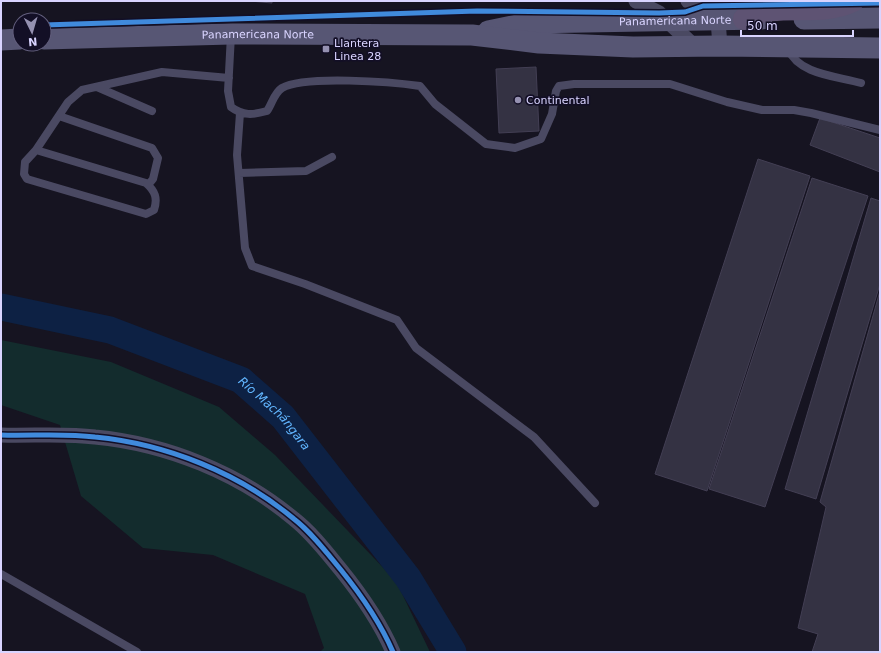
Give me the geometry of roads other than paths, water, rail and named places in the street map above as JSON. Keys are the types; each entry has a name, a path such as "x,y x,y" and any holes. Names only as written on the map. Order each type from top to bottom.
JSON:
{"main road":[{"path":"744,19 760,12 832,8 853,1"},
{"name":"Panamericana Norte","path":"472,35 527,23 880,18"},
{"name":"Panamericana Norte","path":"52,39 231,34 472,35 539,43 633,47 720,46 880,48"}],"street":[{"path":"636,1 659,13 694,46"},
{"path":"688,1 703,6 718,20 720,46"},
{"path":"1,435 95,436 165,450 217,470 254,490 295,519 328,554 362,595 386,635 393,652"}],"lane":[{"path":"231,34 228,91 231,107 240,113 254,114 267,111 277,92 284,87 307,82 392,82 420,86 436,104 486,144 515,148 541,139 552,114 556,91 559,86 574,84 670,84 755,109 812,113 880,130"},
{"path":"786,47 797,63 807,68 861,83"},
{"path":"36,150 140,181 148,185 154,191 157,200 154,210 146,214 27,179 24,174 25,162 36,150 68,102 82,90 162,72 229,78"},
{"path":"97,87 152,111"},
{"path":"240,113 237,136 239,173 245,248 252,266 305,284 397,320 416,348 534,437 595,502"},
{"path":"59,116 152,148 158,158 153,179 148,185"},
{"path":"239,173 306,171 332,157"},
{"path":"1,574 137,652"}],"waterway":[{"name":"Río Machángara","path":"1,307 110,330 241,380 283,417 408,578 453,652"}],"place":[{"name":"Llantera Linea 28","path":"326,49"},
{"name":"Continental","path":"518,100"}]}
